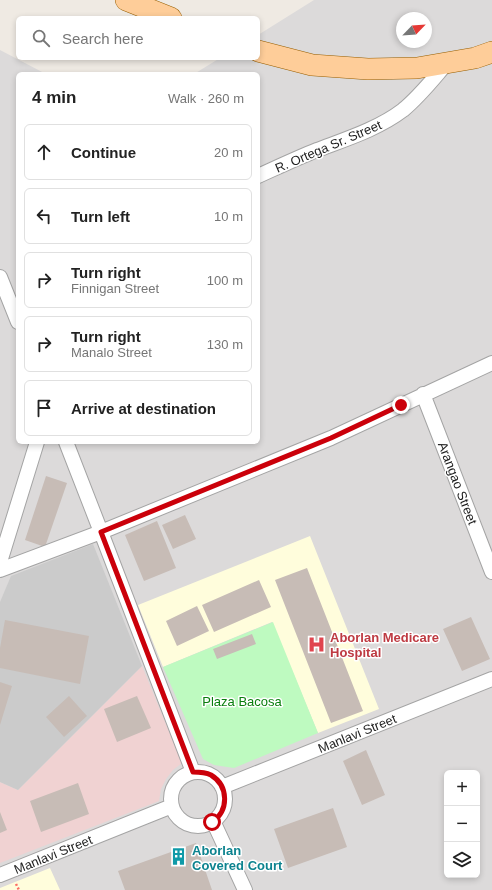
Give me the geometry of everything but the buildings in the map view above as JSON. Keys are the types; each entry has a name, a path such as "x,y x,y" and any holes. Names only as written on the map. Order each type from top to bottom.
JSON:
{"main road":[{"path":"126,0 166,16"},
{"path":"260,52 312,65 368,69 416,68 475,58 492,52"}],"street":[{"name":"R. Ortega Sr. Street","path":"260,175 362,133 387,121 403,110 416,98 447,63"},
{"path":"0,277 16,317"},
{"path":"0,570 101,532 331,438 492,363"},
{"name":"Arangao Street","path":"423,394 492,572"},
{"path":"0,562 36,444"},
{"path":"67,444 193,772"},
{"name":"Manlavi Street","path":"222,786 492,680"},
{"path":"193,772 210,774 217,779 222,786 224,794 225,802 219,816 206,825 197,826 181,820 172,806 171,797 175,785 184,775 193,772"},
{"name":"Manlavi Street","path":"0,875 172,806"},
{"path":"213,821 245,890"}],"shaded area":[{"path":"314,0 492,0 492,890 0,890 0,50 16,58 16,60 19,60 42,72 16,72 16,444 260,444 260,72 197,72 217,60 260,60 260,34"},
{"name":"Aborlan Medicare Hospital","path":"310,536 379,709 318,733 272,622 163,667 138,605"},
{"path":"93,544 142,666 18,790 0,782 0,602 11,576"},
{"path":"142,666 182,763 173,770 166,779 161,789 159,801 0,863 0,782 18,790"},
{"path":"50,868 60,890 0,890 0,888"}],"green space":[{"name":"Plaza Bacosa","path":"273,622 318,733 234,768 214,765 203,759 163,667"}],"place":[{"name":"Aborlan Medicare Hospital","path":"317,644"},
{"name":"Aborlan Covered Court","path":"179,857"}],"route":[{"path":"212,822 219,816 225,802 222,786 217,779 210,774 193,772 101,532 331,438 401,405"}]}
